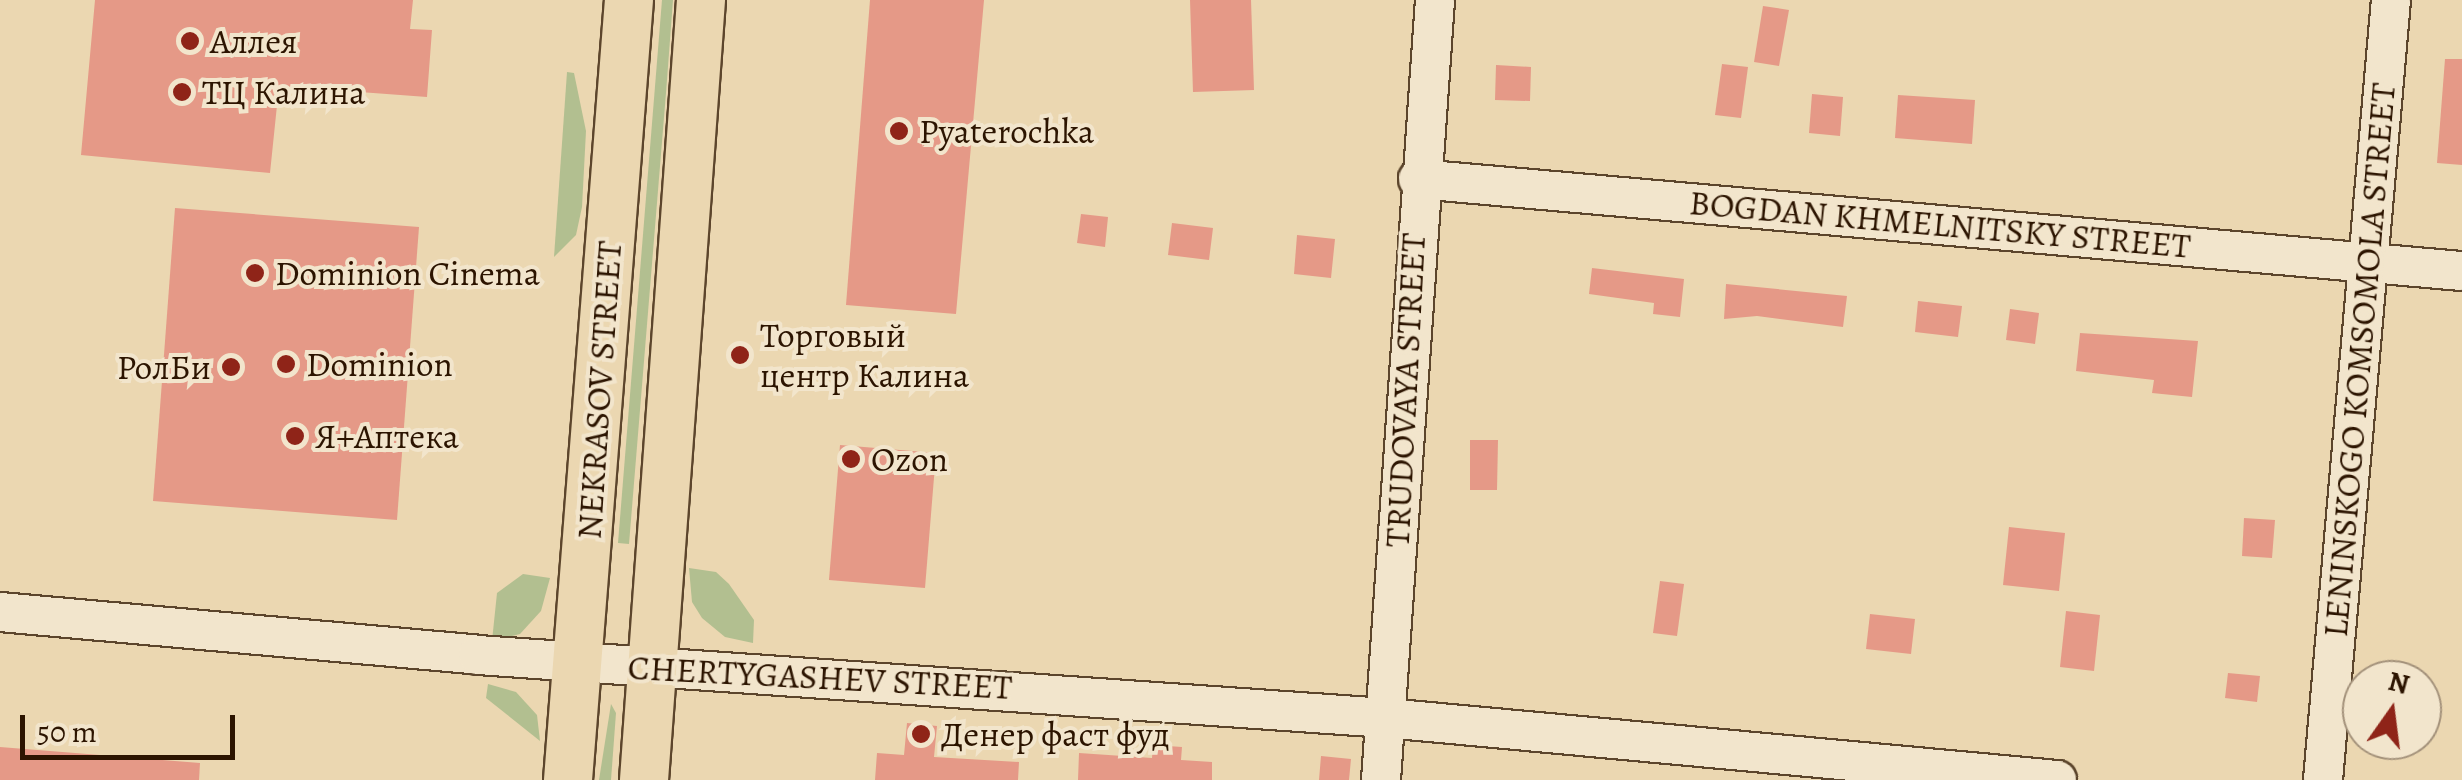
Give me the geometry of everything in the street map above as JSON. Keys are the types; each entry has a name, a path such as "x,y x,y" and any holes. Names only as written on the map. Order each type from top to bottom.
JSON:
{"main road":[{"name":"NEKRASOV STREET","path":"568,780 629,0"},
{"name":"NEKRASOV STREET","path":"644,780 701,0"}],"street":[{"name":"TRUDOVAYA STREET","path":"1382,780 1418,178 1435,0"},
{"name":"LENINSKOGO KOMSOMOLA STREET","path":"2322,780 2391,0"},
{"name":"BOGDAN KHMELNITSKY STREET","path":"1418,178 2462,272"},
{"name":"CHERTYGASHEV STREET","path":"0,612 579,662 1386,718 2058,780"}],"green space":[{"path":"662,0 673,0 629,544 618,543"},
{"path":"567,72 574,73 586,131 582,207 576,235 554,257"},
{"path":"689,568 716,572 729,584 754,620 753,643 725,637 702,618 692,602"},
{"path":"523,574 550,578 541,611 520,634 492,641 497,593"},
{"path":"488,684 516,692 537,715 540,741 486,698"},
{"path":"611,704 616,713 611,780 599,780"}],"building":[{"name":"ТЦ Калина","path":"95,0 413,0 410,29 432,30 427,97 279,86 270,173 81,155"},
{"path":"870,0 984,0 956,314 846,305"},
{"path":"1190,0 1251,0 1254,90 1193,92"},
{"path":"1763,6 1789,10 1779,66 1754,62"},
{"path":"2445,59 2462,59 2462,165 2437,163"},
{"path":"1722,64 1748,67 1741,118 1715,115"},
{"path":"1496,65 1531,67 1530,101 1495,100"},
{"path":"1812,94 1843,97 1840,136 1809,133"},
{"path":"1898,95 1975,100 1972,144 1895,138"},
{"name":"Dominion","path":"175,208 419,227 397,520 153,501"},
{"path":"1081,214 1108,217 1105,247 1077,243"},
{"path":"1172,223 1213,228 1209,260 1168,255"},
{"path":"1297,235 1335,239 1331,278 1294,274"},
{"path":"1592,268 1684,279 1680,317 1653,314 1654,303 1589,294"},
{"path":"1726,284 1847,296 1843,327 1757,316 1724,319"},
{"path":"1918,301 1962,306 1958,337 1915,332"},
{"path":"2010,309 2039,313 2035,344 2006,340"},
{"path":"2080,333 2198,341 2192,397 2152,393 2154,380 2076,371"},
{"path":"1470,440 1498,440 1497,490 1470,490"},
{"path":"840,445 936,453 925,588 829,580"},
{"path":"2244,518 2275,520 2272,558 2242,556"},
{"path":"2009,527 2065,533 2059,591 2003,585"},
{"path":"1660,581 1684,584 1677,636 1653,633"},
{"path":"2066,611 2100,615 2094,671 2060,667"},
{"path":"1870,614 1915,619 1911,654 1866,649"},
{"path":"2228,673 2260,676 2257,702 2225,698"},
{"path":"907,723 937,726 934,757 1019,762 1018,780 875,780 877,753 904,755"},
{"path":"1153,745 1182,747 1181,760 1212,762 1212,780 1078,780 1079,753 1152,758"},
{"path":"0,747 200,763 199,780 0,780"},
{"path":"1321,756 1351,759 1349,780 1319,780"}],"place":[{"name":"Аллея","path":"190,41"},
{"name":"ТЦ Калина","path":"182,92"},
{"name":"Pyaterochka","path":"899,131"},
{"name":"Dominion Cinema","path":"255,273"},
{"name":"Торговый центр Калина","path":"740,355"},
{"name":"Dominion","path":"286,364"},
{"name":"РолБи","path":"231,367"},
{"name":"Я+Аптека","path":"295,436"},
{"name":"Ozon","path":"851,459"},
{"name":"Денер фаст фуд","path":"921,734"}]}
